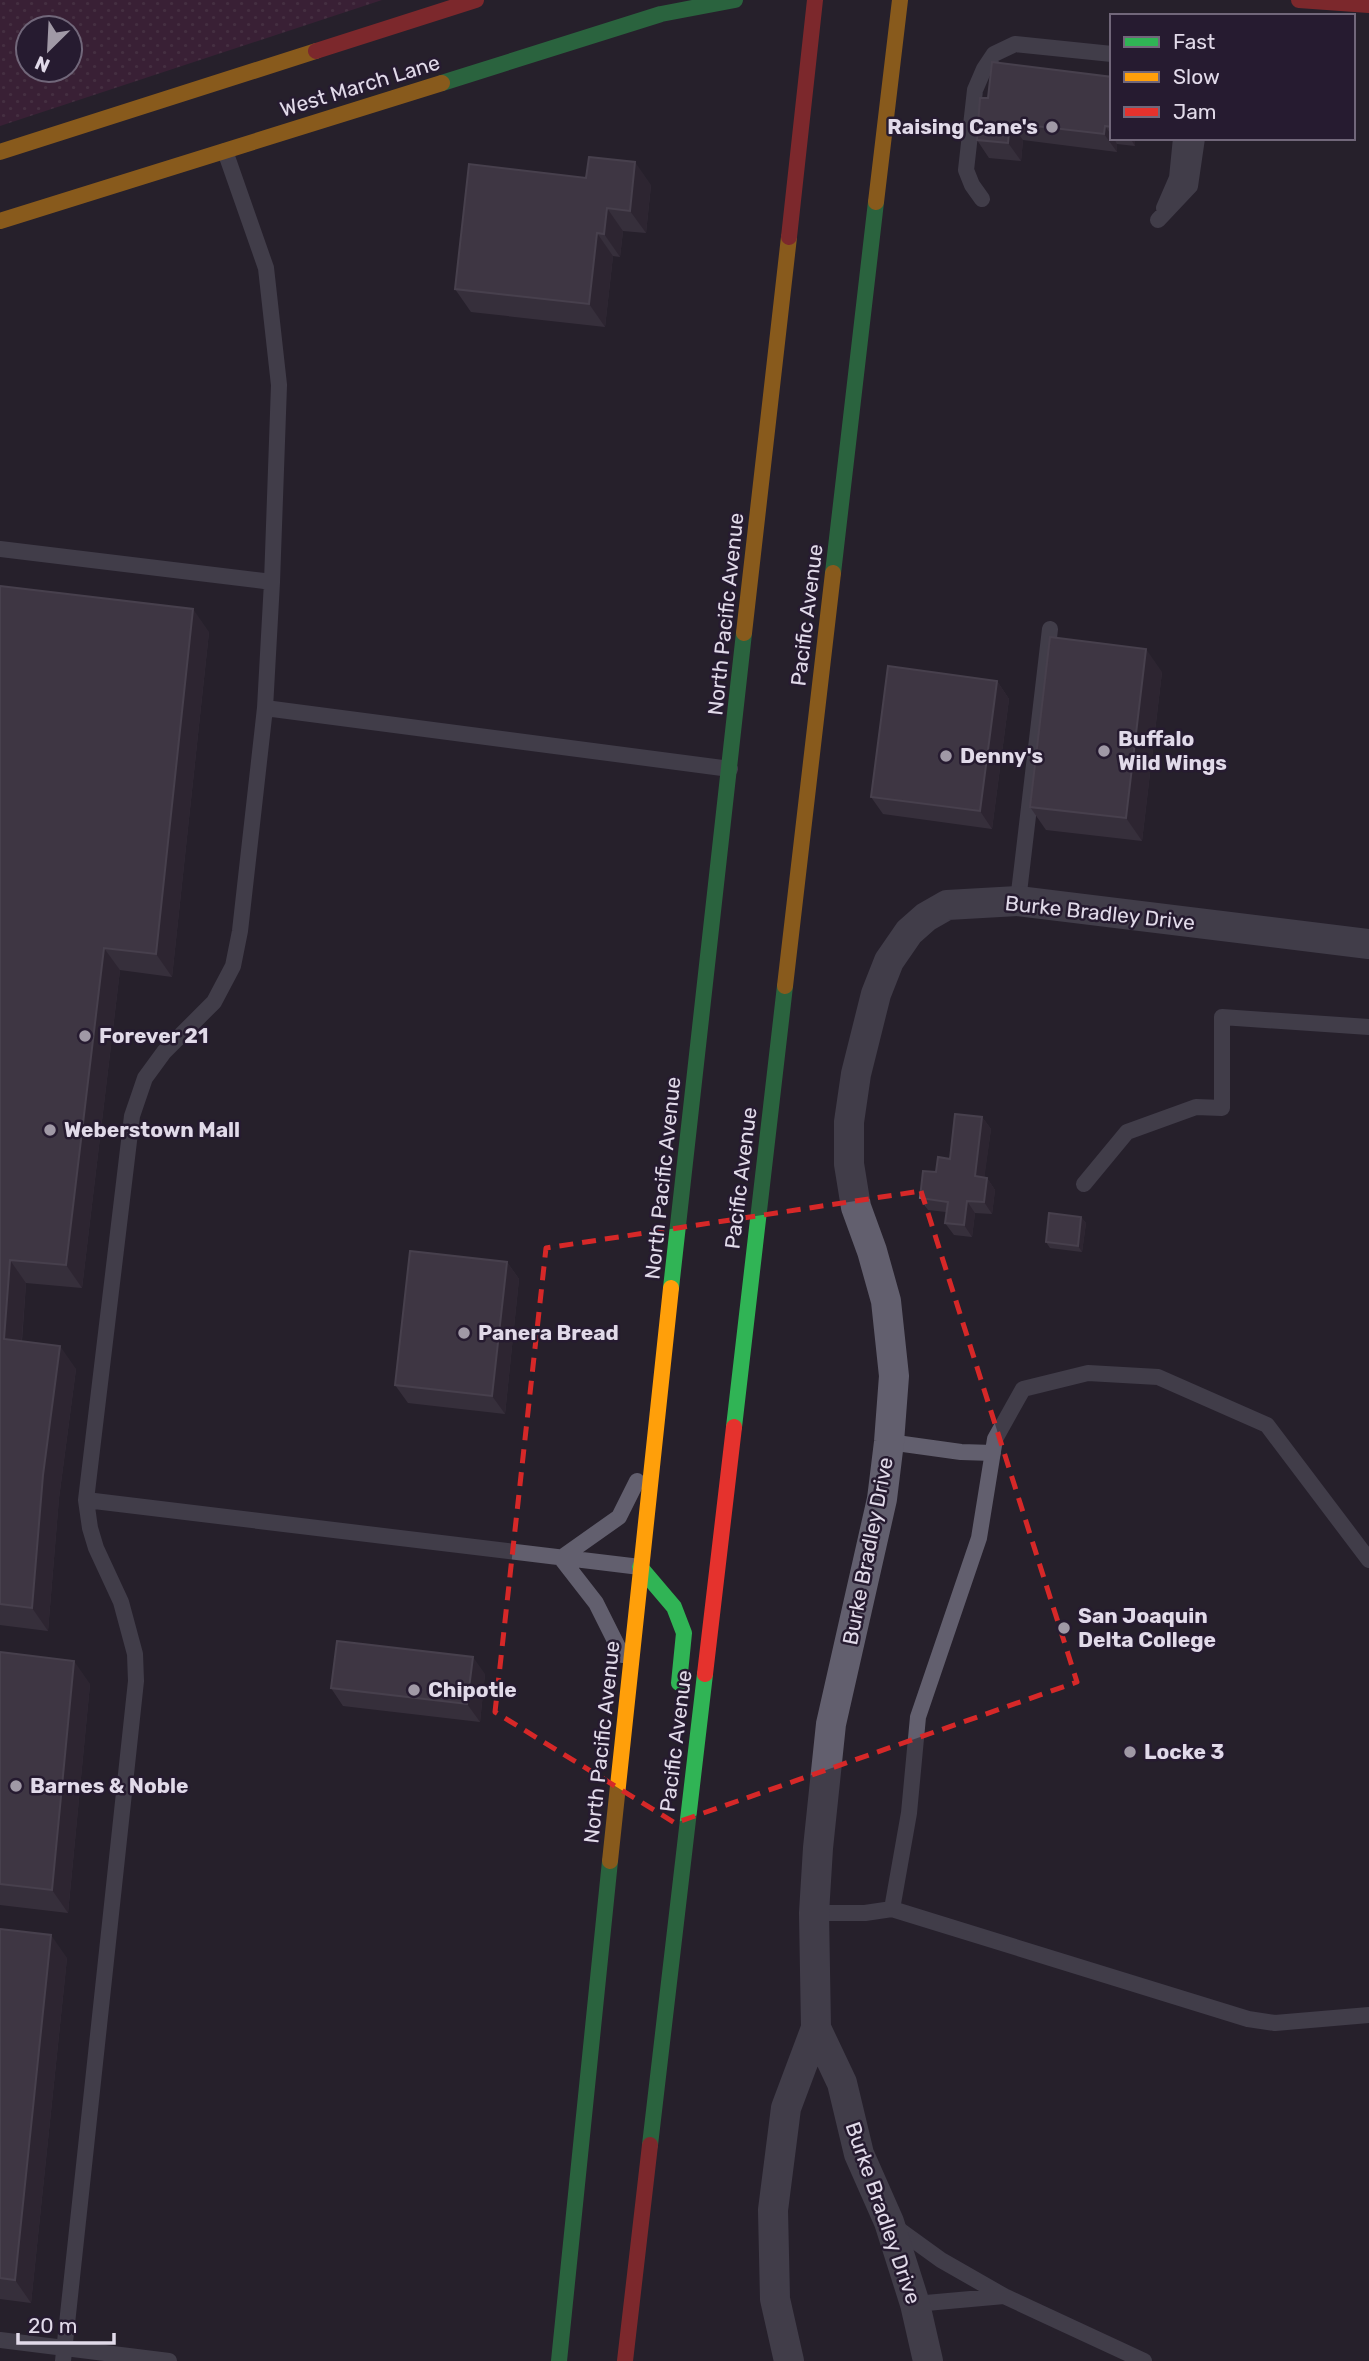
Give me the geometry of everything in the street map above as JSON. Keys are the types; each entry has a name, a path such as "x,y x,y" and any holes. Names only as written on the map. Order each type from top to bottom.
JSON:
{"main road":[{"path":"0,152 476,0"},
{"name":"West March Lane","path":"0,221 660,14 735,0"},
{"name":"North Pacific Avenue","path":"559,2361 640,1567 815,0"},
{"name":"Pacific Avenue","path":"625,2361 900,0"},
{"path":"1299,0 1369,5"},
{"path":"640,1567 674,1607 684,1633 677,1702"},
{"path":"666,1878 678,1900"}],"street":[{"name":"Burke Bradley Drive","path":"789,2361 775,2300 773,2210 786,2108 816,2028 814,1913 831,1724 882,1499 894,1376 886,1301 856,1207 849,1164 849,1122 856,1074 876,994 889,961 909,932 926,917 947,905 1018,901 1369,944"},
{"name":"Burke Bradley Drive","path":"816,2028 842,2083 859,2154 889,2222 915,2304 928,2361"}],"lane":[{"path":"982,199 966,170 975,90 994,54 1015,44 1110,54"},
{"path":"984,69 1004,64"},
{"path":"1181,140 1178,178 1158,220 1190,186 1197,140"},
{"path":"63,2354 136,1681 135,1654 121,1602 96,1548 86,1500 132,1116 145,1078 164,1052 214,1002 233,966 240,931 265,708 279,385 266,268 225,151"},
{"path":"0,549 272,582"},
{"path":"1018,901 1050,629"},
{"path":"265,708 730,769"},
{"path":"1084,1184 1127,1132 1196,1107 1222,1108 1222,1017 1369,1027"},
{"path":"892,1909 909,1813 918,1717 979,1538 995,1439 1023,1389 1088,1373 1158,1377 1267,1425 1369,1560"},
{"path":"889,1442 961,1452 993,1453"},
{"path":"561,1558 619,1517 655,1445"},
{"path":"86,1500 640,1567"},
{"path":"561,1558 596,1603 631,1671"},
{"path":"814,1913 865,1913 892,1909 1248,2019 1275,2022 1369,2015"},
{"path":"889,2222 941,2260 1004,2296 1144,2361"},
{"path":"915,2304 1004,2296"},
{"path":"0,2340 63,2354 169,2361"}],"highlighted area":[{"path":"921,1191 1077,1682 675,1823 495,1712 546,1248"}],"shaded area":[{"path":"0,0 382,0 0,126"}],"building":[{"name":"Raising Cane's","path":"992,62 1110,77 1110,127 1105,126 1104,134 1010,123 1008,143 977,140 980,98 988,98"},
{"path":"589,157 635,162 630,211 607,208 604,234 597,233 589,304 455,289 469,164 586,178"},
{"name":"Weberstown Mall","path":"0,586 193,609 156,954 104,948 66,1265 10,1260 4,1339 60,1346 43,1475 32,1608 0,1604"},
{"name":"Buffalo Wild Wings","path":"1050,637 1146,649 1126,818 1030,807"},
{"name":"Denny's","path":"888,666 997,681 980,811 871,797"},
{"path":"955,1114 982,1117 975,1176 987,1178 984,1202 967,1201 964,1225 945,1223 948,1202 920,1198 923,1171 936,1172 938,1157 950,1159"},
{"path":"1049,1213 1081,1217 1078,1246 1046,1242"},
{"name":"Panera Bread","path":"410,1251 507,1262 492,1396 395,1385"},
{"path":"337,1641 473,1657 467,1704 331,1688"},
{"path":"0,1652 74,1661 52,1890 0,1884"},
{"path":"0,1929 51,1935 15,2280 0,2278"}],"traffic: fast":[{"path":"442,83 661,14 735,0"},
{"path":"833,573 876,202"},
{"path":"671,1288 744,633"},
{"path":"734,1427 785,986"},
{"path":"640,1567 674,1607 684,1633 679,1683"},
{"path":"650,2145 705,1674"},
{"path":"559,2361 610,1861"}],"traffic: slow":[{"path":"876,202 900,0"},
{"path":"0,152 316,51"},
{"path":"0,221 442,83"},
{"path":"744,633 789,237"},
{"path":"785,986 833,573"},
{"path":"610,1861 671,1288"}],"traffic: jam":[{"path":"316,51 476,0"},
{"path":"789,237 815,0"},
{"path":"1299,0 1369,5"},
{"path":"705,1674 734,1427"},
{"path":"625,2361 650,2145"}],"place":[{"name":"Raising Cane's","path":"1052,127"},
{"name":"Buffalo Wild Wings","path":"1104,751"},
{"name":"Denny's","path":"946,756"},
{"name":"Forever 21","path":"85,1036"},
{"name":"Weberstown Mall","path":"50,1130"},
{"name":"Panera Bread","path":"464,1333"},
{"name":"San Joaquin Delta College","path":"1064,1628"},
{"name":"Chipotle","path":"414,1690"},
{"name":"Locke 3","path":"1130,1752"},
{"name":"Barnes & Noble","path":"16,1786"}]}
